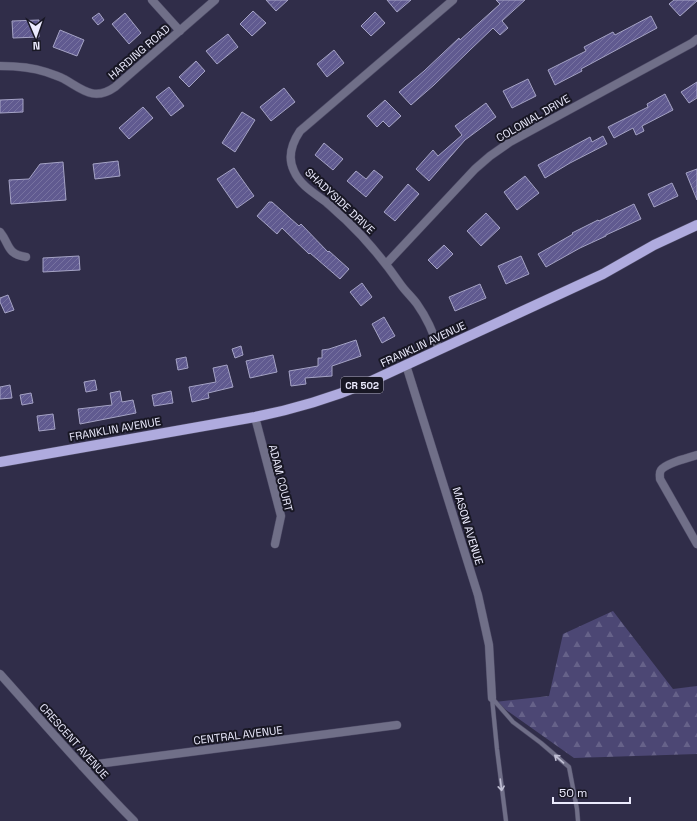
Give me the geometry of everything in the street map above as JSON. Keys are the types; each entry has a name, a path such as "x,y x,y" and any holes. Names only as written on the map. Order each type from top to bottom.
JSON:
{"main road":[{"name":"FRANKLIN AVENUE","path":"0,462 255,417 319,402 406,365 603,274 654,246 697,225"}],"street":[{"path":"152,0 180,31"},
{"name":"HARDING ROAD","path":"0,66 30,67 63,79 84,91 93,94 112,90 215,0"},
{"name":"SHADYSIDE DRIVE","path":"439,350 434,334 426,317 386,264 353,227 297,178 293,169 291,148 300,131 453,0"},
{"name":"COLONIAL DRIVE","path":"386,264 475,169 490,156 510,142 697,39"},
{"path":"0,232 5,238 8,248 13,253 26,257"},
{"name":"MASON AVENUE","path":"406,365 478,595 489,646 492,698"},
{"name":"ADAM COURT","path":"255,417 281,516 275,544"},
{"path":"697,455 666,465 662,468 659,474 660,479 697,544"},
{"name":"CRESCENT AVENUE","path":"0,674 82,766 134,821"},
{"name":"CENTRAL AVENUE","path":"82,766 397,725"}],"lane":[{"path":"492,698 506,821"},
{"path":"492,698 513,722 569,767 578,821"}],"green space":[{"path":"613,611 673,689 697,686 697,754 574,758 495,702 549,696 563,634"}],"building":[{"path":"266,0 288,0 276,11"},
{"path":"387,0 411,0 397,12"},
{"path":"496,0 525,0 502,21 508,28 500,35 493,28 411,105 399,92 459,38 460,40 500,4"},
{"path":"674,0 697,1 680,16 669,4"},
{"path":"253,11 266,23 252,36 240,24"},
{"path":"375,12 385,23 371,36 361,26"},
{"path":"99,13 104,20 98,25 92,18"},
{"path":"125,13 141,33 129,44 112,24"},
{"path":"651,16 657,28 581,69 582,71 555,85 548,70 586,51 584,47 613,32 615,35"},
{"path":"39,20 39,37 13,38 12,21"},
{"path":"60,30 84,40 77,56 53,47"},
{"path":"228,34 238,47 217,64 206,51"},
{"path":"334,50 344,63 327,77 317,64"},
{"path":"196,61 205,71 189,87 179,77"},
{"path":"528,79 536,96 512,108 503,91"},
{"path":"697,82 697,98 689,103 681,92"},
{"path":"169,87 184,106 171,116 156,97"},
{"path":"284,88 295,102 271,121 260,107"},
{"path":"665,94 673,110 642,126 644,131 636,135 633,128 614,138 608,127 648,107 647,104"},
{"path":"23,99 23,112 0,113 0,100"},
{"path":"385,100 401,116 389,127 383,121 377,127 367,116"},
{"path":"486,103 496,117 465,140 429,181 416,169 433,150 438,156 462,135 455,126"},
{"path":"143,107 153,118 129,139 119,128"},
{"path":"242,112 255,120 235,152 222,143"},
{"path":"603,136 607,144 545,178 538,165 590,137 592,142"},
{"path":"324,143 343,159 333,170 315,155"},
{"path":"118,161 120,176 95,179 93,164"},
{"path":"63,162 66,200 11,204 9,180 29,179 40,164"},
{"path":"234,168 254,196 237,208 217,179"},
{"path":"697,169 697,200 686,173"},
{"path":"374,170 383,177 366,197 347,181 356,171 366,179"},
{"path":"525,176 539,193 517,210 504,192"},
{"path":"672,183 678,196 654,207 648,194"},
{"path":"408,184 419,194 395,221 384,212"},
{"path":"269,202 272,202 299,226 301,224 328,252 329,251 349,269 340,279 310,253 309,254 282,228 277,234 257,216"},
{"path":"634,204 641,219 580,248 546,267 538,254 573,234 572,233"},
{"path":"486,213 500,228 481,246 467,231"},
{"path":"444,245 453,254 437,269 428,260"},
{"path":"79,256 80,270 43,272 43,258"},
{"path":"521,256 529,274 506,284 498,266"},
{"path":"362,283 372,297 361,306 350,292"},
{"path":"480,284 486,298 455,311 449,297"},
{"path":"8,295 14,310 5,313 0,302 0,298"},
{"path":"384,317 395,336 382,343 372,324"},
{"path":"356,340 361,356 332,366 332,376 305,378 306,384 291,386 289,371 318,366 318,358 322,358 322,350"},
{"path":"241,346 243,355 235,358 232,349"},
{"path":"273,355 277,372 250,378 246,361"},
{"path":"186,357 188,368 178,370 176,359"},
{"path":"227,365 233,387 208,393 209,398 192,402 189,387 216,382 213,368"},
{"path":"95,380 97,390 86,392 84,382"},
{"path":"10,385 12,398 0,399 0,387"},
{"path":"120,391 122,402 133,400 136,413 80,424 78,409 112,405 110,393"},
{"path":"171,391 173,403 154,406 152,395"},
{"path":"31,393 33,403 22,405 20,395"},
{"path":"53,414 55,429 39,431 37,416"}]}
